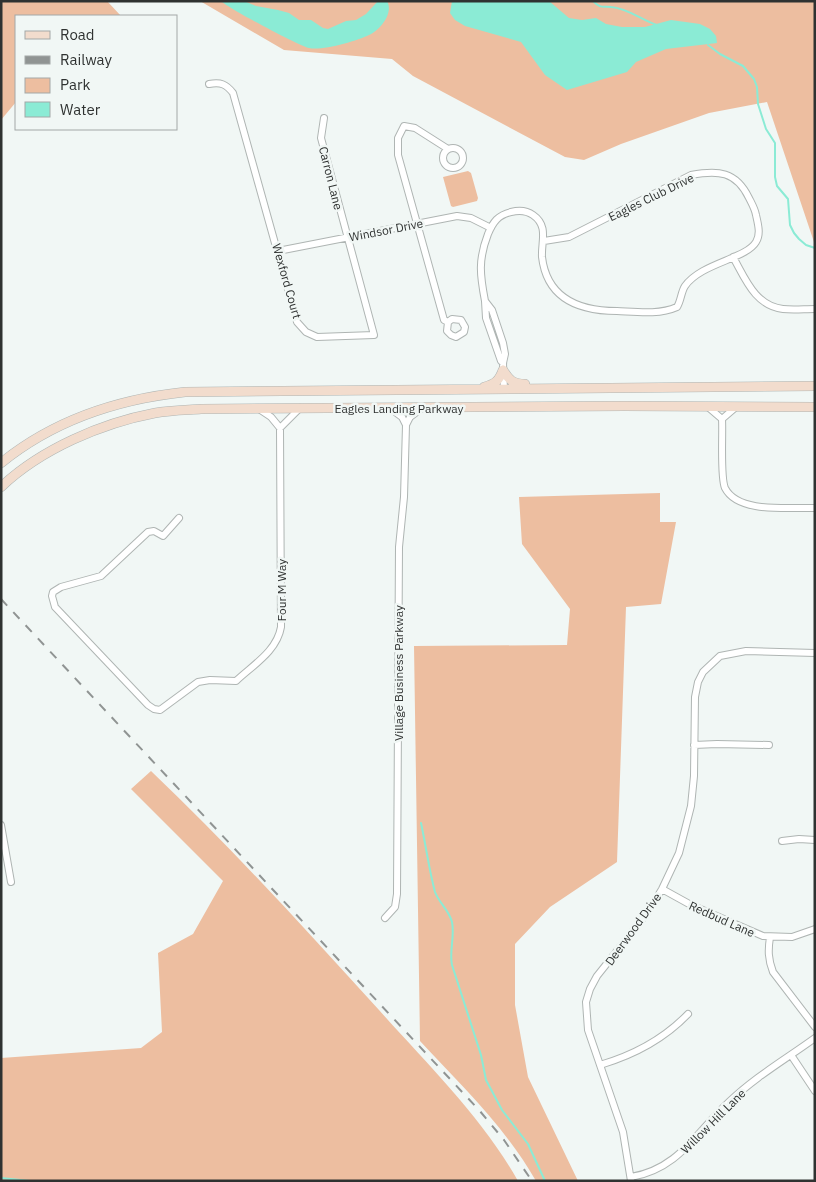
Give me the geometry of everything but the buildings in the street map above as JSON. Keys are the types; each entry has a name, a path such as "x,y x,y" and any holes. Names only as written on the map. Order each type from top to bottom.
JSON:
{"main road":[{"path":"503,365 511,381 517,384 572,384 603,388"},
{"path":"472,390 495,384 500,378 503,365"},
{"name":"Eagles Landing Parkway","path":"1,463 39,437 77,418 152,395 197,391 815,386"},
{"name":"Eagles Landing Parkway","path":"1,487 42,457 81,436 118,422 156,413 201,409 258,408 813,406"}],"street":[{"name":"Wexford Court","path":"209,84 220,82 229,87 233,93 297,322 306,332 317,337 374,335 347,238"},
{"name":"Carron Lane","path":"324,118 321,138 347,238"},
{"path":"448,149 414,128 404,126 398,138 398,156 444,320 448,322"},
{"name":"Eagles Club Drive","path":"544,241 569,238 691,175 719,172 732,177 744,187 754,208 758,226 756,242 750,248 734,256"},
{"path":"503,365 486,318 480,264 483,247 498,217 516,210 526,211 540,222 544,241 542,255 549,280 568,301 583,308 611,311 666,312 677,307 685,286 694,277 710,266 734,256 750,288 765,304 782,309 815,309"},
{"name":"Windsor Drive","path":"278,251 457,216 471,218 491,228"},
{"path":"485,302 492,310 501,332 498,342 503,365 504,390"},
{"path":"708,406 722,419 723,477 725,488 730,494 744,504 754,507 815,508"},
{"path":"389,407 406,424 410,417 423,407"},
{"path":"722,419 736,407"},
{"path":"258,408 271,417 280,428 300,408"},
{"name":"Village Business Parkway","path":"386,918 395,907 397,894 399,546 404,497 406,424"},
{"name":"Four M Way","path":"179,518 163,536 154,531 148,532 101,576 61,587 53,592 52,596 55,607 148,705 154,709 162,708 198,682 210,680 236,681 272,649 279,638 281,627 280,428"},
{"name":"Deerwood Drive","path":"631,1179 623,1132 588,1030 586,1002 590,988 597,976 648,912 662,889 679,853 691,806 694,776 694,698 698,682 710,664 720,656 746,651 815,653"},
{"path":"694,745 769,745"},
{"path":"1,825 11,882"},
{"path":"782,841 815,840"},
{"name":"Redbud Lane","path":"662,889 690,906 762,936 792,937 815,929"},
{"path":"770,937 769,962 773,972 815,1027"},
{"path":"600,1065 623,1058 661,1038 674,1029 688,1014"},
{"name":"Willow Hill Lane","path":"631,1179 656,1170 673,1160 728,1102 758,1077 815,1038"},
{"path":"791,1055 815,1091"}],"green space":[{"path":"1,1 107,1 120,15 15,15 15,103 1,120"},
{"path":"200,1 815,1 815,245 767,102 709,113 621,144 584,160 565,157 413,76 392,59 284,50"},
{"path":"468,171 471,173 478,198 477,201 453,207 451,206 443,177"},
{"path":"660,493 660,522 676,522 661,604 626,607 617,862 550,907 515,944 515,1005 528,1077 578,1181 536,1181 497,1125 420,1041 414,646 567,645 570,609 522,544 519,497"},
{"path":"151,771 267,889 435,1071 488,1135 518,1181 1,1181 1,1058 141,1048 162,1032 158,953 193,934 223,881 131,789"}],"water":[{"path":"221,1 244,1 256,6 289,13 299,20 311,20 328,29 346,21 356,20 366,14 378,1 387,1 389,11 385,21 373,33 339,45 315,49 303,46 279,34"},
{"path":"452,1 549,1 569,18 582,20 596,18 606,24 622,27 645,27 671,20 700,24 710,29 716,36 717,43 666,49 636,62 627,72 567,90 545,75 521,42 465,26 455,20 450,13"}],"waterway":[{"path":"593,1 600,6 617,8 657,25"},
{"path":"708,45 720,54 743,66 754,79 757,87 758,104 766,129 775,143 775,177 777,186 788,199 790,225 799,239 806,245 815,248"},
{"path":"421,823 435,892 452,922 452,965 481,1055 486,1080 502,1110 528,1144 545,1181"},
{"path":"1,1178 30,1181"}],"railway":[{"path":"1,599 479,1110 504,1140 532,1181"}]}
